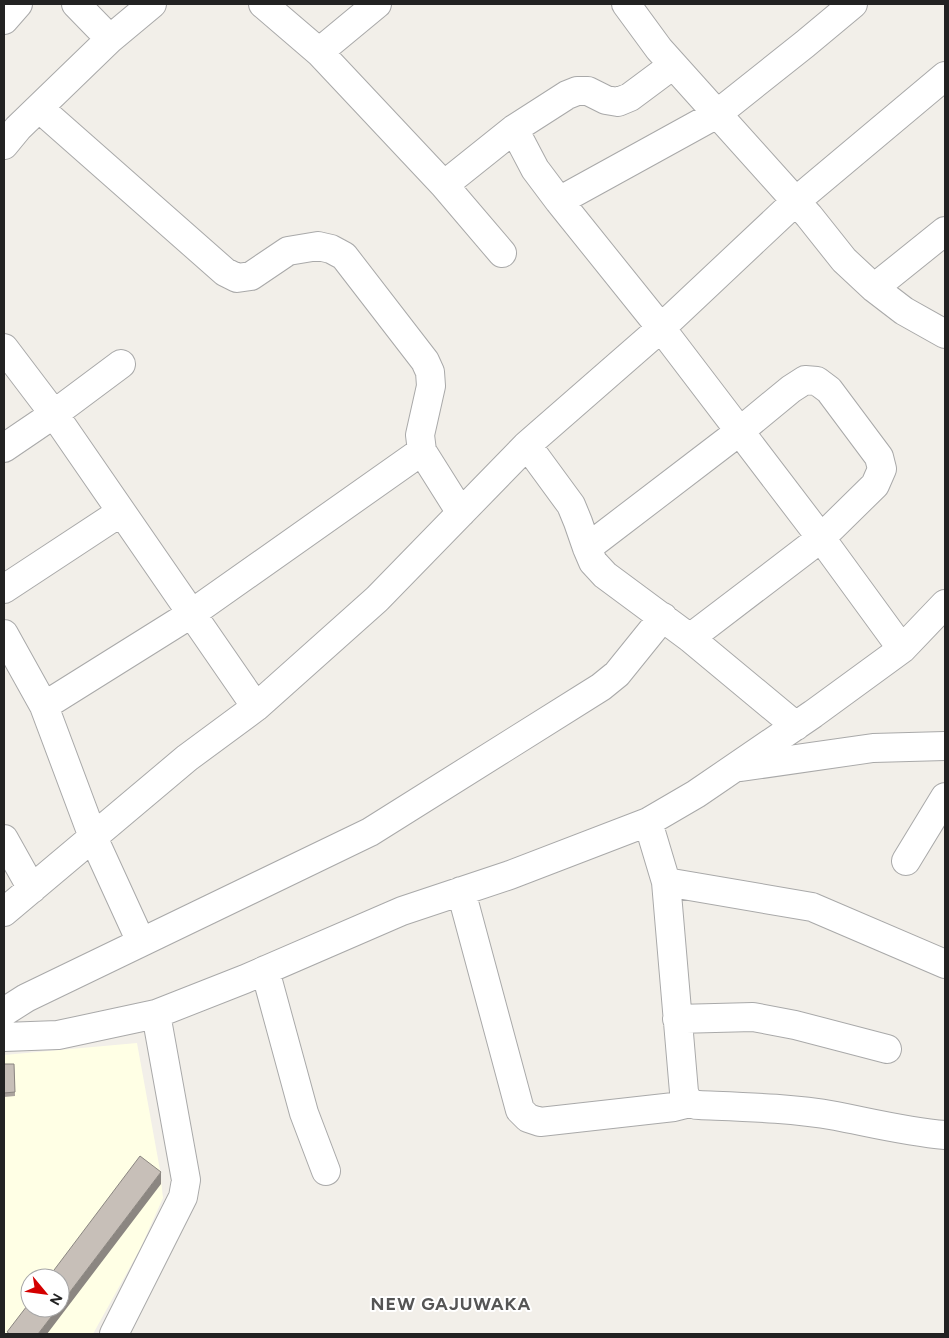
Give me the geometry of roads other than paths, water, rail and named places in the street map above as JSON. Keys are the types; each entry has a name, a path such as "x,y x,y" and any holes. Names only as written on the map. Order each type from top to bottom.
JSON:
{"street":[{"path":"4,20 18,4"},
{"path":"76,4 110,39"},
{"path":"4,145 18,128 110,39 152,4"},
{"path":"263,4 319,52 444,185 502,253"},
{"path":"319,52 377,4"},
{"path":"626,4 659,49 809,216 844,260 874,288 904,311 945,334"},
{"path":"558,201 717,114 853,4"},
{"path":"444,185 514,130 567,95 578,91 588,91 606,100 618,102 630,97 673,65"},
{"path":"4,912 187,758 256,708 377,599 527,445 661,328 796,202 945,76"},
{"path":"39,108 225,272 237,278 251,276 288,251 318,246 331,249 344,256 425,361 430,372 431,386 420,436 422,451 460,513"},
{"path":"514,130 535,169 558,201 661,328 821,538 902,649"},
{"path":"874,288 945,231"},
{"path":"4,348 54,414 256,708"},
{"path":"4,448 54,414 121,364"},
{"path":"587,548 740,431 798,384 805,380 817,381 829,390 879,457 882,469 875,485 821,538 690,638"},
{"path":"527,445 571,505 593,562 605,575 690,638 796,726"},
{"path":"44,706 191,614 422,451"},
{"path":"4,589 121,512"},
{"path":"4,1037 58,1035 156,1014 265,970 402,911 510,875 648,822 696,794 796,726 902,649 945,604"},
{"path":"4,1012 26,998 370,832 601,687 617,674 663,617"},
{"path":"4,634 44,706 93,837 141,942"},
{"path":"735,767 872,748 945,746"},
{"path":"906,861 945,797"},
{"path":"648,822 666,882 684,1092 690,1103"},
{"path":"4,839 32,889"},
{"path":"666,882 812,907 945,964"},
{"path":"461,892 520,1110 528,1118 540,1122 674,1108 690,1103 779,1108 834,1116 922,1133 945,1135"},
{"path":"265,970 304,1113 326,1171"},
{"path":"114,1334 184,1197 186,1180 156,1014"},
{"path":"677,1018 753,1017 794,1025 887,1049"}],"district":[{"name":"NEW GAJUWAKA","path":"451,1304"}]}
